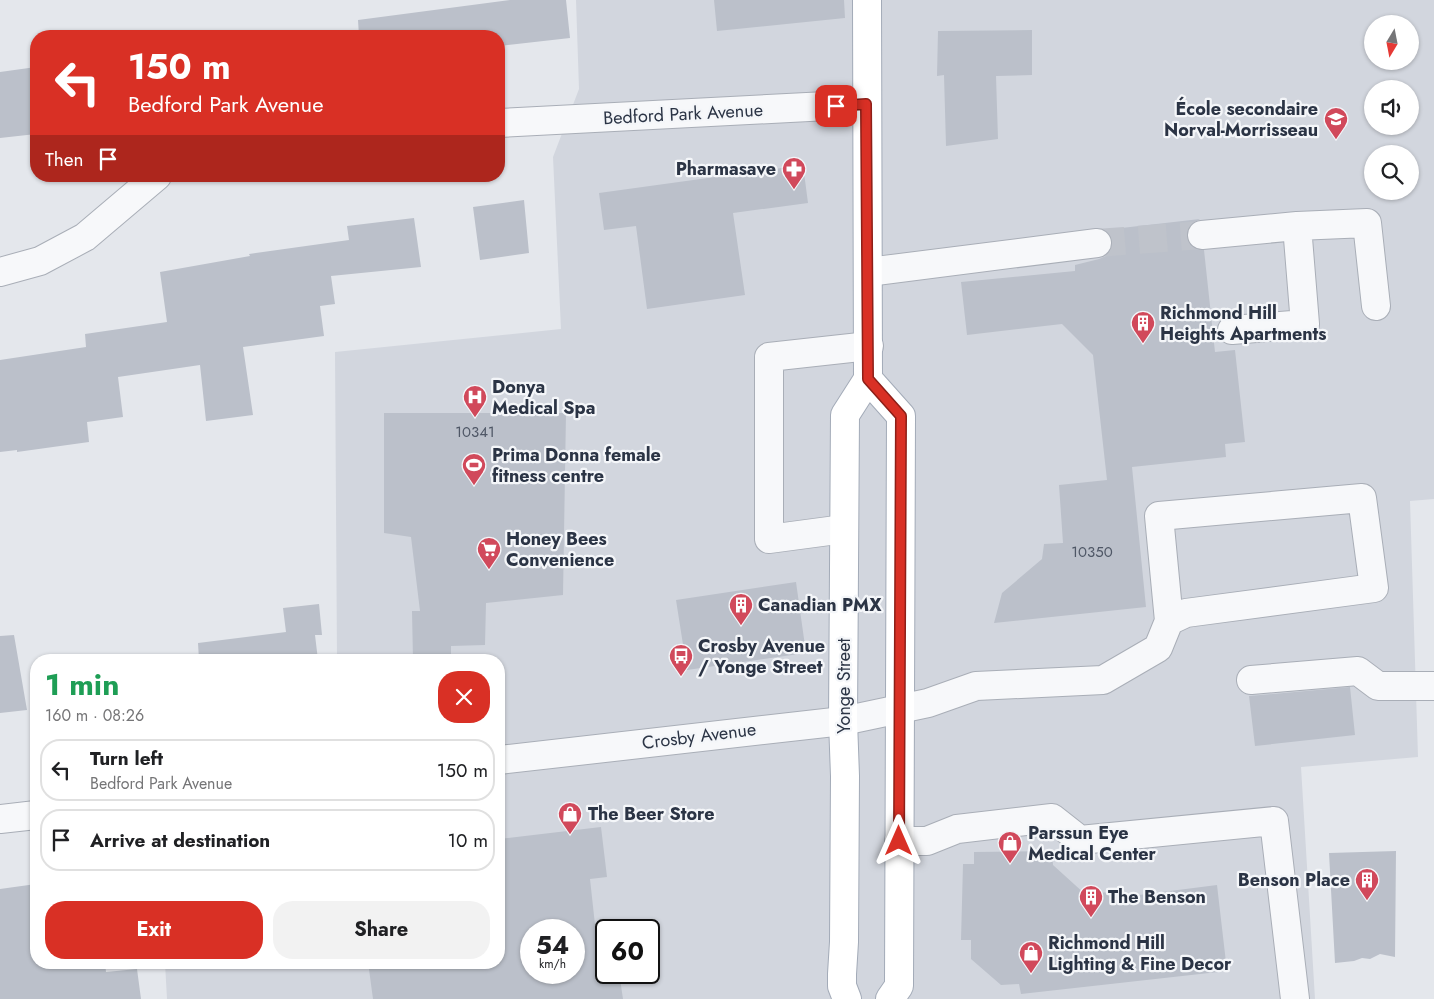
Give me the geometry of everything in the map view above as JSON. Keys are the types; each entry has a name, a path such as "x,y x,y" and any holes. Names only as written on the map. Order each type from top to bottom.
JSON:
{"main road":[{"path":"867,0 868,379 901,416 899,986 890,999"},
{"name":"Yonge Street","path":"847,999 842,986 845,785 842,721 845,415 868,379"}],"street":[{"name":"Bedford Park Avenue","path":"505,123 866,104"},
{"path":"0,272 40,261 85,237 151,182"},
{"path":"1202,236 1298,226 1367,223 1376,306"},
{"path":"1232,330 1305,324 1298,226"},
{"path":"868,272 1097,243"},
{"path":"844,529 769,539 769,357 869,346"},
{"path":"1362,498 1374,588 1186,613 1169,621 1159,516 1362,498"},
{"name":"Crosby Avenue","path":"505,759 842,721 928,704 976,686 1103,680 1158,648 1169,621"},
{"path":"1251,680 1358,670 1378,686 1434,686"},
{"path":"0,819 30,816"},
{"path":"899,841 927,841 957,829 1052,818 1080,840 1274,821 1295,999"}],"shaded area":[{"path":"576,0 1434,0 1434,499 1410,501 1418,757 1301,767 1315,999 167,999 165,969 505,969 505,654 337,654 335,352 561,329 553,157 579,89"}],"building":[{"path":"510,0 566,0 570,38 505,45 505,30 359,30 358,20"},
{"path":"714,0 844,0 845,18 717,31"},
{"path":"1032,30 1032,75 996,76 998,139 946,146 944,75 937,76 938,31"},
{"path":"30,68 30,135 0,138 0,72"},
{"path":"803,165 808,203 733,213 745,295 647,309 636,226 604,230 599,193"},
{"path":"524,200 529,253 480,260 473,207"},
{"path":"414,218 421,267 331,276 335,304 320,306 324,336 243,347 253,415 206,421 200,365 118,377 123,417 87,422 89,442 17,452 17,450 0,452 0,360 86,347 85,334 167,322 160,272 250,256 249,254 349,240 347,226"},
{"name":"Richmond Hill Heights Apartments","path":"1200,219 1188,228 1187,237 1189,244 1195,249 1204,250 1215,352 1235,350 1245,442 1225,444 1226,457 1132,467 1146,607 994,623 1002,593 1042,559 1044,544 1063,543 1059,485 1107,480 1093,355 1062,324 967,335 961,282 1075,271 1075,265 1106,256 1111,249 1112,241 1104,230"},
{"path":"384,413 566,413 563,595 486,603 485,645 451,646 451,654 413,654 412,611 420,611 411,537 384,533"},
{"name":"Canadian PMX","path":"796,582 806,653 687,670 676,600"},
{"path":"319,604 322,635 315,635 317,654 199,654 198,643 286,632 283,608"},
{"path":"14,635 27,710 0,713 0,636"},
{"path":"1350,687 1355,735 1255,746 1249,696"},
{"path":"601,827 607,877 590,879 595,925 595,984 621,984 623,999 373,999 369,969 505,969 505,838"},
{"name":"The Benson","path":"1052,851 1053,865 1085,894 1122,891 1123,897 1217,885 1227,971 1021,994 1019,984 1001,985 971,959 971,940 961,940 963,864 974,864 974,852"},
{"name":"Benson Place","path":"1396,851 1395,957 1380,954 1370,959 1362,958 1335,963 1329,853"},
{"path":"30,885 30,969 106,969 106,972 137,969 141,999 0,999 0,889"}],"tunnel":[{"path":"1097,243 1202,235"}],"place":[{"name":"École secondaire Norval-Morrisseau","path":"1336,140"},
{"name":"Pharmasave","path":"794,190"},
{"name":"Richmond Hill Heights Apartments","path":"1143,344"},
{"name":"Donya Medical Spa","path":"475,418"},
{"name":"Prima Donna female fitness centre","path":"474,486"},
{"name":"Honey Bees Convenience","path":"489,570"},
{"name":"Canadian PMX","path":"741,626"},
{"name":"Crosby Avenue / Yonge Street","path":"681,677"},
{"name":"The Beer Store","path":"570,835"},
{"name":"Parssun Eye Medical Center","path":"1010,864"},
{"name":"Benson Place","path":"1367,901"},
{"name":"The Benson","path":"1091,918"},
{"name":"Richmond Hill Lighting & Fine Decor","path":"1031,974"}],"route":[{"path":"836,106 866,104 868,379 901,416 899,841"}]}
